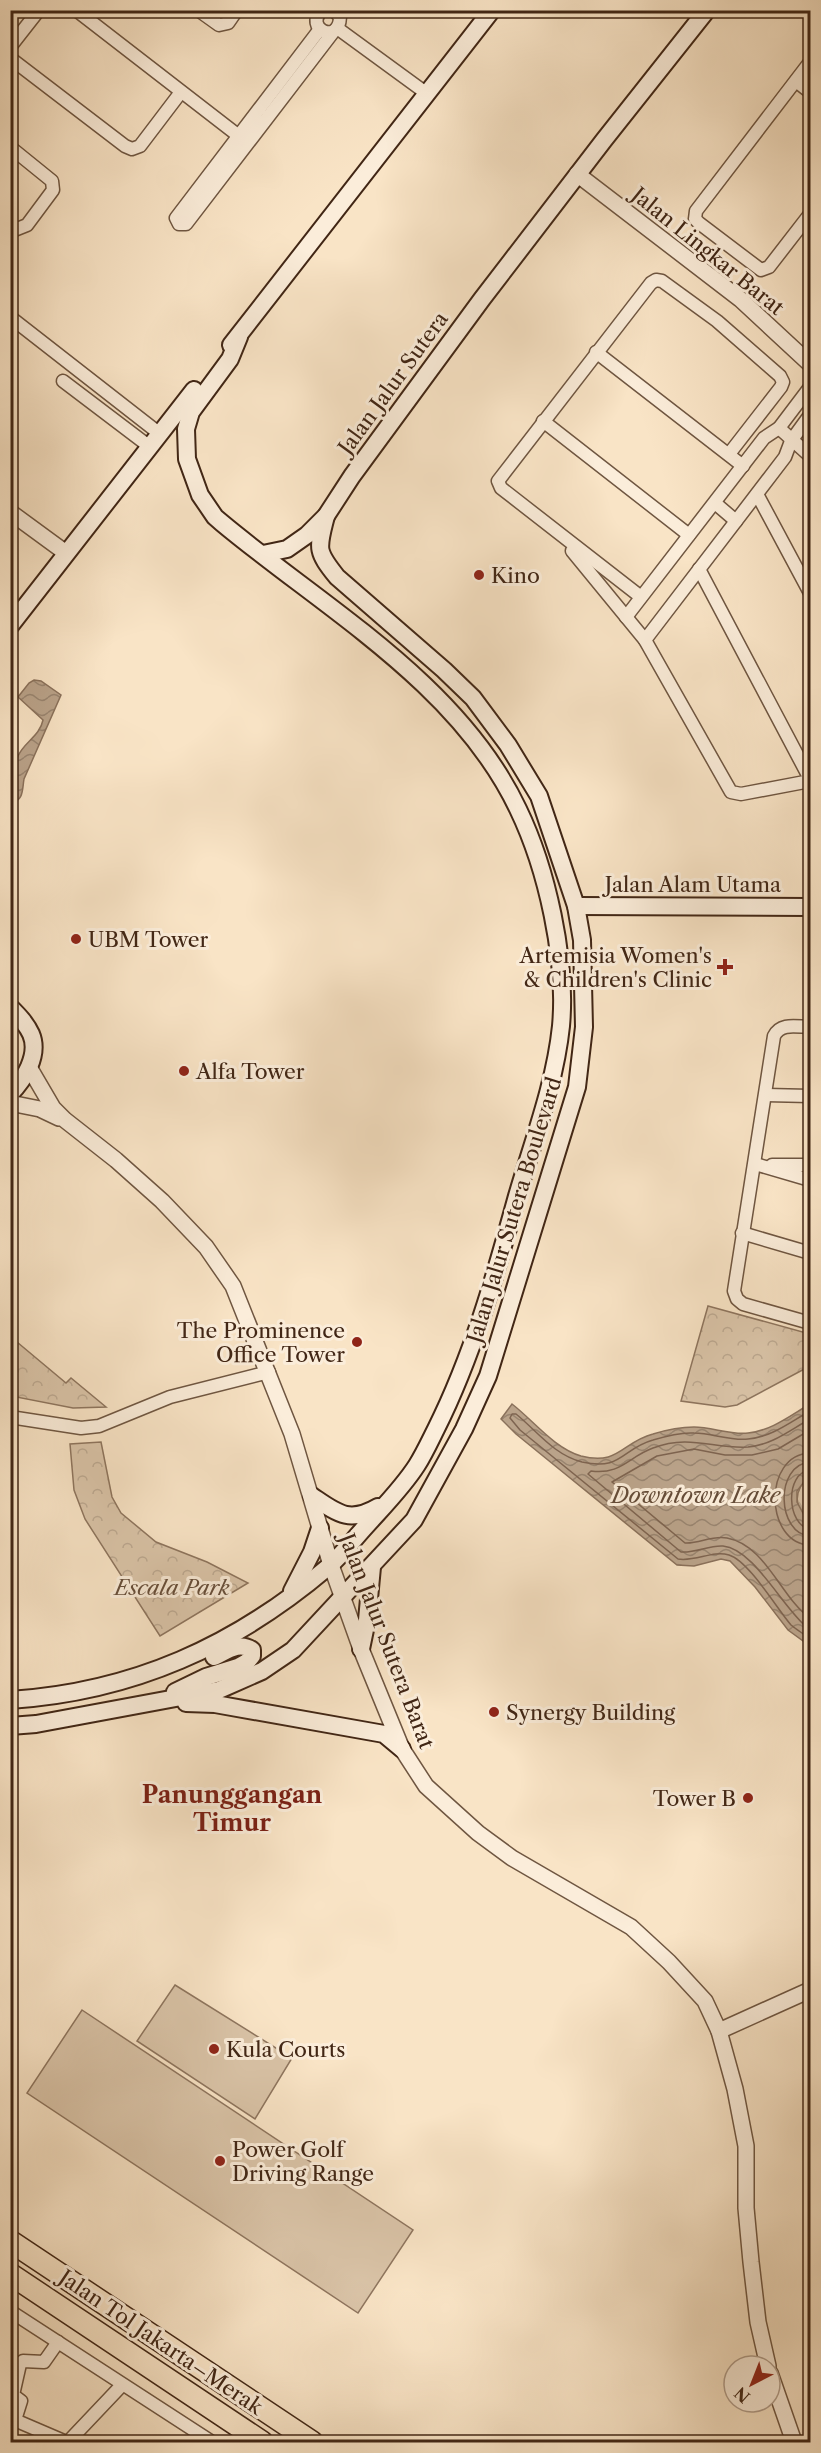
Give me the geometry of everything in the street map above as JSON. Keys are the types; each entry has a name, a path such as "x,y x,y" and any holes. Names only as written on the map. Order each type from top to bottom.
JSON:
{"highway":[{"name":"Jalan Tol Jakarta–Merak","path":"10,2241 312,2442"},
{"name":"Jalan Tol Jakarta–Merak","path":"10,2274 262,2442"}],"main road":[{"path":"10,626 223,353 239,337 492,10"},
{"name":"Jalan Jalur Sutera","path":"263,554 287,549 307,536 326,516 442,352 577,174 707,10"},
{"path":"239,337 230,359 191,412 186,429 187,459 200,495 215,517 263,554"},
{"name":"Jalan Jalur Sutera Boulevard","path":"10,1726 36,1724 219,1690 262,1671 293,1650 414,1520 464,1429 488,1376 577,1087 584,1027 584,972 576,906 539,796 508,745 466,691 337,577 325,562 318,546 326,516"},
{"name":"Jalan Jalur Sutera Boulevard","path":"10,1700 68,1695 148,1675 215,1646 331,1565 391,1498 418,1464 467,1363 498,1268 552,1077 561,1027 560,964 552,915 537,861 518,809 490,761 453,715 412,673 263,554"},
{"name":"Jalan Alam Utama","path":"576,906 810,907"},
{"path":"10,1007 32,1036 33,1047 29,1067 20,1085 10,1094"},
{"path":"312,1496 342,1515 363,1516 391,1498"},
{"path":"288,1597 312,1552 320,1528"},
{"path":"361,1649 367,1620 372,1567"},
{"path":"148,1675 206,1661 239,1645 246,1645 252,1650 252,1656 238,1667 206,1677 155,1701"},
{"path":"155,1701 215,1704 384,1734 402,1749"}],"street":[{"path":"10,47 39,10"},
{"path":"76,10 243,140"},
{"path":"198,10 214,23 224,25 237,10"},
{"path":"321,11 316,22 320,29 327,32 348,10"},
{"path":"336,23 426,93"},
{"path":"320,29 243,140 186,224 179,224 176,218 243,140 336,23"},
{"path":"10,58 132,149 140,146 181,92"},
{"path":"810,62 695,215 699,223 758,268 766,270 810,214"},
{"path":"796,81 810,92"},
{"path":"10,147 52,181 53,185 52,190 27,225 17,229 10,226"},
{"name":"Jalan Lingkar Barat","path":"577,174 740,299 810,364"},
{"path":"641,597 501,488 498,481 596,352 651,283 656,280 662,281 717,321 780,376 783,382 729,454"},
{"path":"10,317 155,440"},
{"path":"596,352 743,466"},
{"path":"63,381 155,440"},
{"path":"626,617 764,438 778,428 810,387"},
{"path":"645,640 785,457 791,441 810,415"},
{"path":"543,422 689,535"},
{"path":"778,428 810,456"},
{"path":"757,494 810,593"},
{"path":"715,503 736,521"},
{"path":"10,512 66,554"},
{"path":"559,535 645,640 731,792 741,794 810,780 699,569"},
{"path":"795,564 810,573"},
{"path":"810,1027 784,1026 777,1030 774,1036 734,1291 737,1299 743,1304 810,1323"},
{"name":"Jalan Jalur Sutera Barat","path":"29,1067 54,1108 65,1120 116,1160 162,1201 206,1247 233,1286 269,1372 312,1496 331,1565 361,1649 402,1749 426,1786 478,1833 512,1858 631,1928 669,1962 705,2001 719,2031 735,2089 746,2146 746,2208 751,2262 758,2322 765,2354"},
{"path":"766,1095 810,1096"},
{"name":"Jalan Jalur Sutera Barat","path":"10,1103 40,1109 65,1120"},
{"path":"755,1164 810,1165"},
{"path":"755,1164 810,1180"},
{"path":"742,1233 810,1253"},
{"path":"10,1417 81,1428 99,1426 170,1397 269,1372"},
{"path":"719,2031 810,1990"},
{"path":"10,2311 212,2442"},
{"path":"58,2342 44,2362 23,2361 20,2364 13,2395 21,2401 13,2419 67,2442 122,2385"},
{"path":"782,2408 794,2442"}],"green space":[{"path":"708,1306 810,1334 810,1366 737,1405 725,1407 681,1401"},
{"path":"11,1337 66,1383 71,1378 106,1407 73,1408 11,1396"},
{"name":"Escala Park","path":"101,1442 112,1497 121,1513 156,1542 207,1562 248,1583 160,1636 85,1519 74,1490 70,1444"},
{"path":"810,1474 810,1526 801,1512 797,1499 800,1487"},
{"name":"Kula Courts","path":"175,1985 292,2058 255,2119 137,2041"},
{"name":"Power Golf Driving Range","path":"82,2010 413,2230 358,2313 27,2093"}],"water":[{"path":"34,680 41,681 61,695 24,779 20,797 11,804 11,791 16,784 15,766 18,756 39,730 43,720 18,697"},
{"name":"Downtown Lake","path":"512,1404 562,1447 581,1456 604,1458 620,1452 643,1438 673,1429 694,1427 734,1433 756,1432 780,1422 810,1404 810,1474 797,1491 797,1502 810,1526 810,1646 788,1630 755,1587 730,1561 721,1559 694,1566 677,1565 516,1434 501,1419"}],"place":[{"name":"Kino","path":"479,575"},
{"name":"UBM Tower","path":"76,939"},
{"name":"Artemisia Women's & Children's Clinic","path":"725,967"},
{"name":"Alfa Tower","path":"184,1071"},
{"name":"The Prominence Office Tower","path":"357,1342"},
{"name":"Synergy Building","path":"494,1712"},
{"name":"Tower B","path":"748,1798"},
{"name":"Kula Courts","path":"214,2049"},
{"name":"Power Golf Driving Range","path":"220,2161"}],"district":[{"name":"Panunggangan Timur","path":"232,1808"}]}
